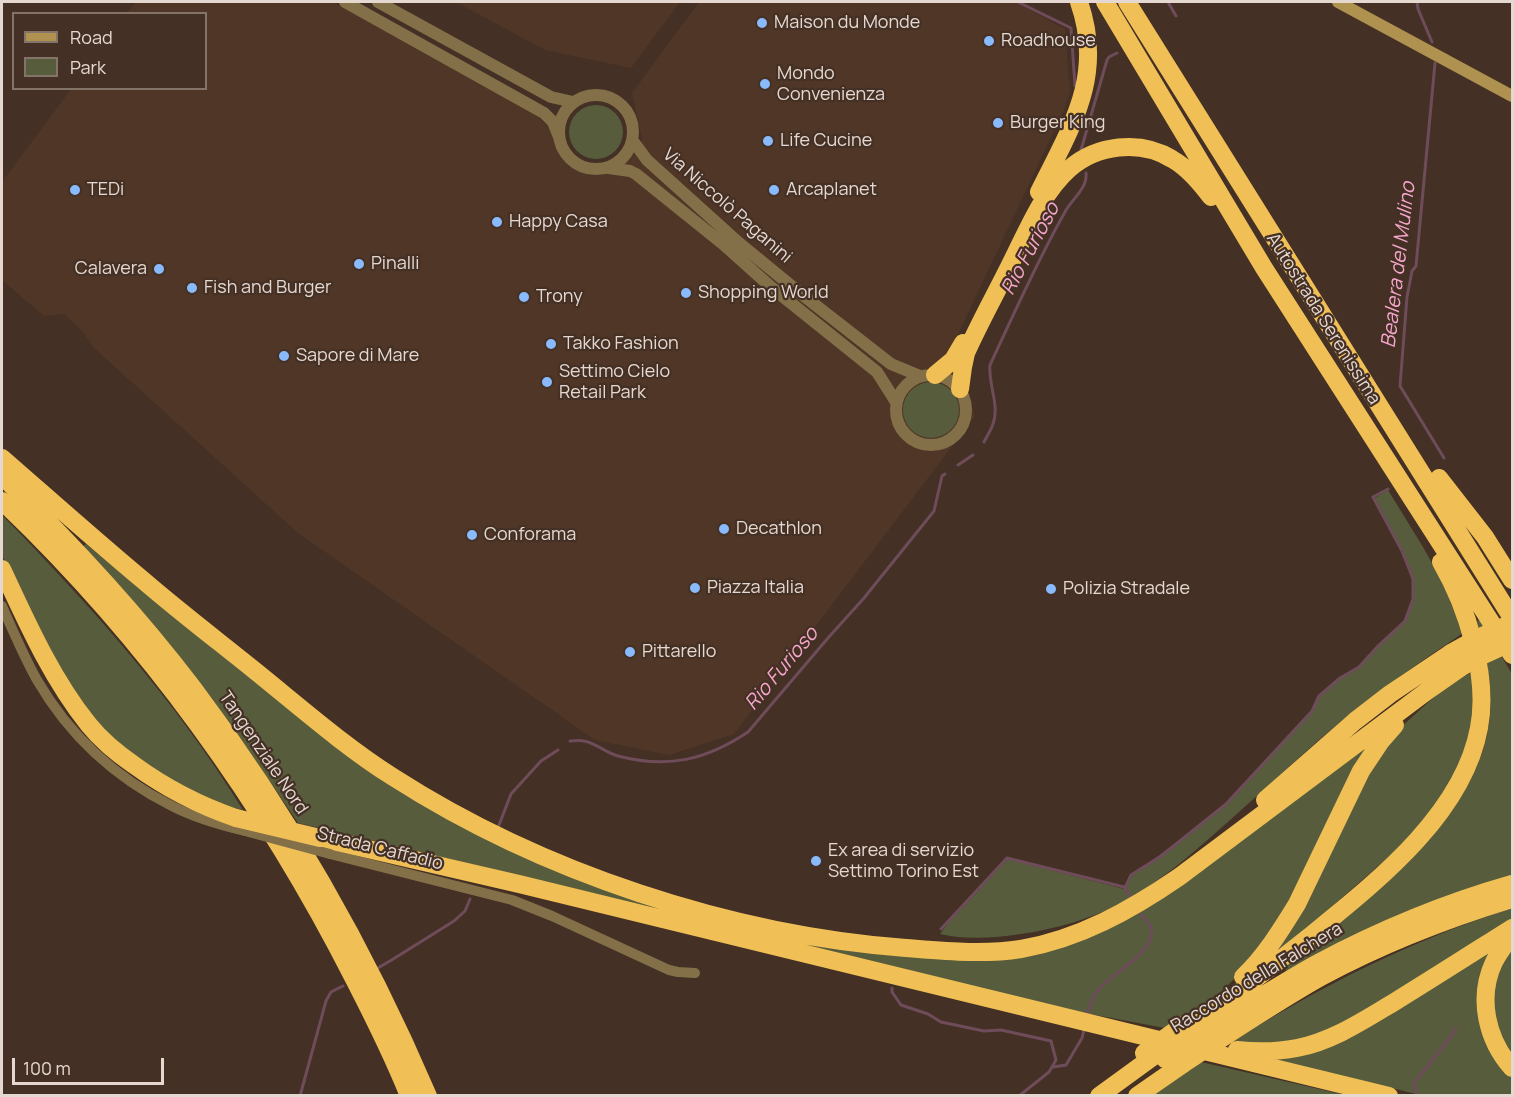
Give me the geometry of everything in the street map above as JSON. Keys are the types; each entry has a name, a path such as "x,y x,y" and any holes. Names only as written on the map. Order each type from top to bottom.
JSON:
{"highway":[{"path":"928,375 953,360 957,354 1074,122 1087,79 1089,57 1085,21 1079,2"},
{"name":"Autostrada Serenissima","path":"1105,2 1264,268 1512,655"},
{"name":"Autostrada Serenissima","path":"1127,2 1512,618"},
{"path":"960,389 966,353 1040,206 1067,170 1078,161 1105,150 1127,147 1150,150 1161,153 1181,165 1202,185 1264,268"},
{"path":"1236,177 1333,309 1512,596"},
{"path":"1099,1095 1194,1028 1342,910 1406,852 1443,809 1458,785 1471,756 1479,729 1482,700 1475,650 1466,620 1445,568 1381,462 1367,428"},
{"path":"2,458 147,583 354,751 452,813 535,854 634,891 710,914 820,938 897,947 999,951 1043,944 1096,925 1157,893 1427,691"},
{"name":"Tangenziale Nord","path":"2,476 102,579 192,687 232,742 280,813 351,933 404,1039 428,1095"},
{"path":"1439,478 1485,537 1512,580"},
{"name":"Tangenziale Nord","path":"2,501 76,576 124,631 173,691 252,801 292,865 334,940 378,1025 409,1095"},
{"path":"2,569 49,665 69,699 91,728 117,752 163,785 241,825 325,846 531,887 1389,1095"},
{"path":"1194,1028 1205,1010 1263,956 1274,940 1297,904 1351,790 1381,741 1455,661 1464,645 1512,623"},
{"path":"1206,858 1240,821 1390,693 1455,661 1479,657 1512,642"},
{"name":"Raccordo della Falchera","path":"1194,1028 1348,948 1422,915 1512,884"},
{"name":"Raccordo della Falchera","path":"1137,1095 1288,997 1353,961 1430,927 1512,899"},
{"path":"1117,1029 1222,1048 1260,1052 1296,1048 1335,1036 1355,1026 1512,928"},
{"path":"1512,935 1493,964 1486,989 1486,1005 1487,1019 1494,1042 1512,1068"}],"main road":[{"path":"1338,2 1512,96"}],"street":[{"path":"345,2 544,113 553,122 559,137 565,152 572,161 583,167 596,170 609,168 619,162 628,153 633,141 634,130 625,108 617,101 597,94 573,102 565,112 560,124 559,137"},
{"path":"378,2 551,97 573,102"},
{"name":"Via Niccolò Paganini","path":"633,141 647,160 739,243 800,293 891,364 928,375"},
{"name":"Via Niccolò Paganini","path":"609,168 636,174 685,212 771,287 877,372 896,402"},
{"path":"928,375 942,376 952,381 960,389 967,411 965,422 954,438 931,446 911,440 903,432 898,423 896,402 901,391 909,382 928,375"},
{"path":"2,606 36,679 52,705 71,729 105,763 136,787 173,807 212,822 241,825"},
{"name":"Strada Caffadio","path":"325,846 512,900 669,970 695,973"}],"shaded area":[{"name":"Settimo Cielo Retail Park","path":"136,2 332,2 532,111 549,128 577,171 614,174 642,140 632,93 699,2 1015,2 1065,29 1070,91 1064,110 953,345 975,416 734,734 669,755 595,740 298,533 93,347 83,332 64,314 44,316 2,280 2,182 70,90 207,90 207,12 128,12"},
{"path":"456,2 680,2 631,68 545,50"}],"green space":[{"path":"596,105 606,107 615,113 621,122 623,132 621,142 615,151 606,157 596,159 586,157 577,151 571,142 569,132 571,122 577,113 586,107"},
{"path":"931,382 942,384 951,390 957,399 959,410 957,421 951,430 942,436 931,438 920,436 911,430 905,421 903,410 905,399 911,390 920,384"},
{"path":"1388,490 1442,581 1463,633 1356,709 1190,855 1164,876 1121,903 1073,923 1021,934 970,938 940,934 1008,859 1124,889 1132,876 1227,804 1313,711 1320,696 1340,679 1359,668 1406,621 1414,599 1414,579 1403,551 1375,498"},
{"path":"2,515 68,584 131,656 190,731 243,810 218,804 184,789 134,759 92,720 50,660 2,555"},
{"path":"86,544 164,609 369,768 702,919 298,823 229,722 83,546"},
{"path":"1480,620 1512,674 1512,875 1475,886 1287,971 1284,968 1380,888 1412,857 1441,825 1465,790 1482,753 1490,715 1489,679 1477,621"},
{"path":"1472,672 1473,723 1466,750 1445,792 1428,816 1391,855 1276,953 1338,829 1388,739 1444,688"},
{"path":"1363,747 1365,749 1295,896 1243,970 1203,1007 1170,1029 1074,1011 774,937 1059,947"},
{"path":"1512,908 1512,921 1368,1013 1307,1040 1251,1045 1230,1043 1298,1002 1367,966 1438,935"},
{"path":"1512,941 1512,1060 1501,1044 1491,991"},
{"path":"1494,946 1483,975 1505,1070 1512,1078 1512,1095 1420,1095 1269,1058 1289,1053"},
{"path":"1201,1062 1345,1095 1152,1096"}],"waterway":[{"name":"Rio Furioso","path":"1018,2 1071,28 1075,86"},
{"path":"1168,2 1176,16"},
{"name":"Bealera del Mulino","path":"1417,2 1432,42"},
{"name":"Rio Furioso","path":"1081,150 1107,60 1117,53"},
{"name":"Bealera del Mulino","path":"1435,63 1416,266 1412,271 1407,297 1400,386 1444,458"},
{"name":"Rio Furioso","path":"984,442 995,417 990,365 1045,249 1068,207 1084,184 1086,173"},
{"name":"Rio Furioso","path":"958,465 973,455"},
{"name":"Rio Furioso","path":"570,741 588,742 614,755 636,760 670,762 702,755 748,732 864,598 934,511 942,476 945,474"},
{"name":"Bealera del Mulino","path":"1130,896 1125,888 1131,875 1161,856 1226,804 1312,711 1319,696 1340,678 1359,667 1405,621 1413,599 1413,579 1402,551 1373,497 1388,489"},
{"name":"Rio Furioso","path":"499,825 511,794 541,761 558,750"},
{"path":"941,929 1007,858 1124,887"},
{"name":"Rio Furioso","path":"376,969 454,921 465,911 470,899"},
{"name":"Bealera del Mulino","path":"1087,1015 1099,989 1142,952 1148,944 1151,935 1150,926 1141,915"},
{"name":"Rio Furioso","path":"300,1096 326,1001 331,992 343,986"},
{"path":"892,988 892,992 901,1005 928,1014 941,1022 984,1031 1001,1030 1051,1041 1056,1060 1049,1072 1019,1096"},
{"path":"1417,1096 1414,1083 1456,1028"},
{"name":"Bealera del Mulino","path":"1053,1067 1066,1065 1082,1038 1084,1030"}],"place":[{"name":"Maison du Monde","path":"762,23"},
{"name":"Roadhouse","path":"989,41"},
{"name":"Mondo Convenienza","path":"765,84"},
{"name":"Burger King","path":"998,123"},
{"name":"Life Cucine","path":"768,141"},
{"name":"TEDi","path":"75,190"},
{"name":"Arcaplanet","path":"774,190"},
{"name":"Happy Casa","path":"497,222"},
{"name":"Pinalli","path":"359,264"},
{"name":"Calavera","path":"159,269"},
{"name":"Fish and Burger","path":"192,288"},
{"name":"Shopping World","path":"686,293"},
{"name":"Trony","path":"524,297"},
{"name":"Takko Fashion","path":"551,344"},
{"name":"Sapore di Mare","path":"284,356"},
{"name":"Settimo Cielo Retail Park","path":"547,382"},
{"name":"Decathlon","path":"724,529"},
{"name":"Conforama","path":"472,535"},
{"name":"Piazza Italia","path":"695,588"},
{"name":"Polizia Stradale","path":"1051,589"},
{"name":"Pittarello","path":"630,652"},
{"name":"Ex area di servizio Settimo Torino Est","path":"816,861"}]}
